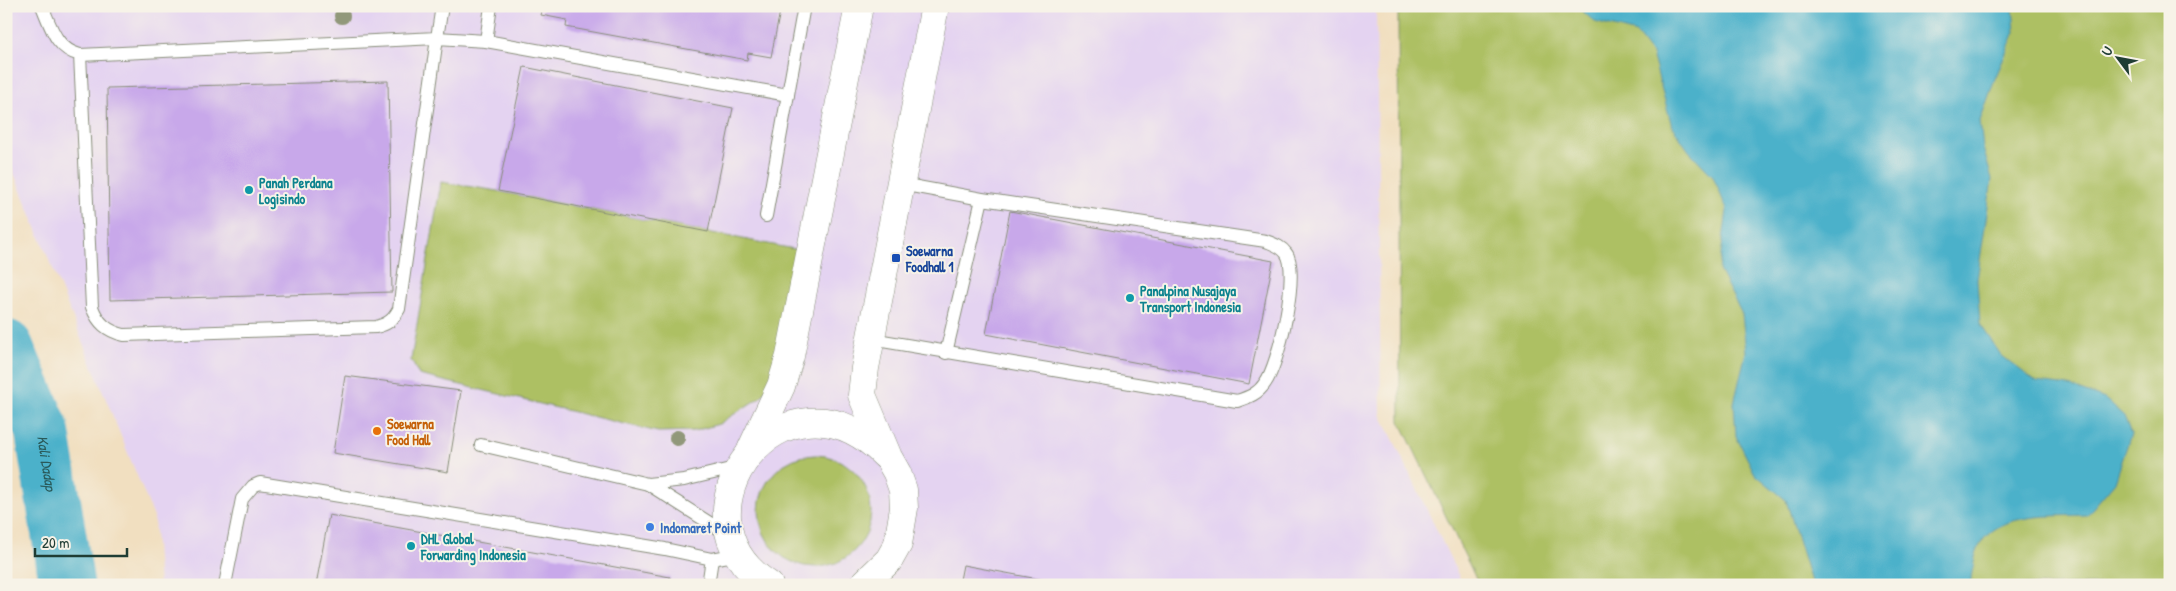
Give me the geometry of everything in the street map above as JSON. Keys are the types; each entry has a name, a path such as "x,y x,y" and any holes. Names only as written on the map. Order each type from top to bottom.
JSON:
{"street":[{"path":"769,585 749,568 735,545 728,520 728,502 731,486 780,386 790,356 859,6"},
{"path":"863,585 889,560 898,544 903,526 902,490 897,473 888,457 862,395 935,6"},
{"path":"745,458 771,433 795,424 821,421 846,426 854,430 869,439 888,457"}],"lane":[{"path":"42,6 61,45 69,52 80,55 437,38 486,41 788,94"},
{"path":"80,55 92,307 96,318 103,327 124,335 376,328 385,325 393,319 399,309 442,6"},
{"path":"486,41 491,6"},
{"path":"766,216 804,6"},
{"path":"871,339 1237,401 1254,395 1266,383 1276,360 1289,303 1290,266 1287,253 1278,246 1266,241 982,199 901,184"},
{"path":"946,353 982,199"},
{"path":"481,445 648,484 684,480 745,458"},
{"path":"225,585 242,499 252,486 260,482 665,549 712,559 735,545 648,484"},
{"path":"708,585 712,559"}],"shaded area":[{"path":"6,6 1376,6 1381,414 1463,585 159,585 154,517 6,154"}],"green space":[{"path":"1398,6 2170,6 2170,585 1479,585 1400,421"},
{"path":"441,182 498,191 799,250 776,374 762,396 719,424 694,431 658,432 419,375 411,360"},
{"path":"815,455 826,456 836,460 854,472 866,490 870,500 870,522 866,532 854,550 836,562 826,566 815,567 804,566 794,562 776,550 764,532 760,522 759,511 760,500 764,490 776,472 794,460 804,456"}],"water":[{"path":"1576,6 2013,6 2015,32 1994,81 1980,121 1983,148 1992,179 1977,280 1980,324 2001,355 2036,382 2069,386 2105,399 2124,416 2131,434 2115,482 2087,515 2036,517 2003,525 1990,533 1980,545 1974,562 1971,585 1812,585 1786,500 1755,474 1736,436 1734,403 1746,352 1742,314 1719,270 1727,210 1713,176 1689,151 1672,126 1652,54 1636,33 1595,22"}],"building":[{"path":"543,6 781,6 771,57 748,53 747,60 566,27 567,20 541,15"},
{"path":"524,67 733,108 708,232 498,191"},
{"name":"Panah Perdana Logisindo","path":"388,81 392,292 110,300 107,88"},
{"name":"Panalpina Nusajaya Transport Indonesia","path":"1010,211 1273,261 1249,384 986,334"},
{"path":"345,376 461,391 448,472 333,453"},
{"name":"DHL Global Forwarding Indonesia","path":"329,515 670,577 669,585 316,585"},
{"path":"963,565 1065,584 959,585"}],"waterway":[{"name":"Kali Dadap","path":"6,347 42,430 67,585"}],"place":[{"name":"Panah Perdana Logisindo","path":"249,190"},
{"name":"Soewarna Foodhall 1","path":"896,258"},
{"name":"Panalpina Nusajaya Transport Indonesia","path":"1130,298"},
{"name":"Soewarna Food Hall","path":"377,431"},
{"name":"Indomaret Point","path":"650,527"},
{"name":"DHL Global Forwarding Indonesia","path":"411,546"}]}
